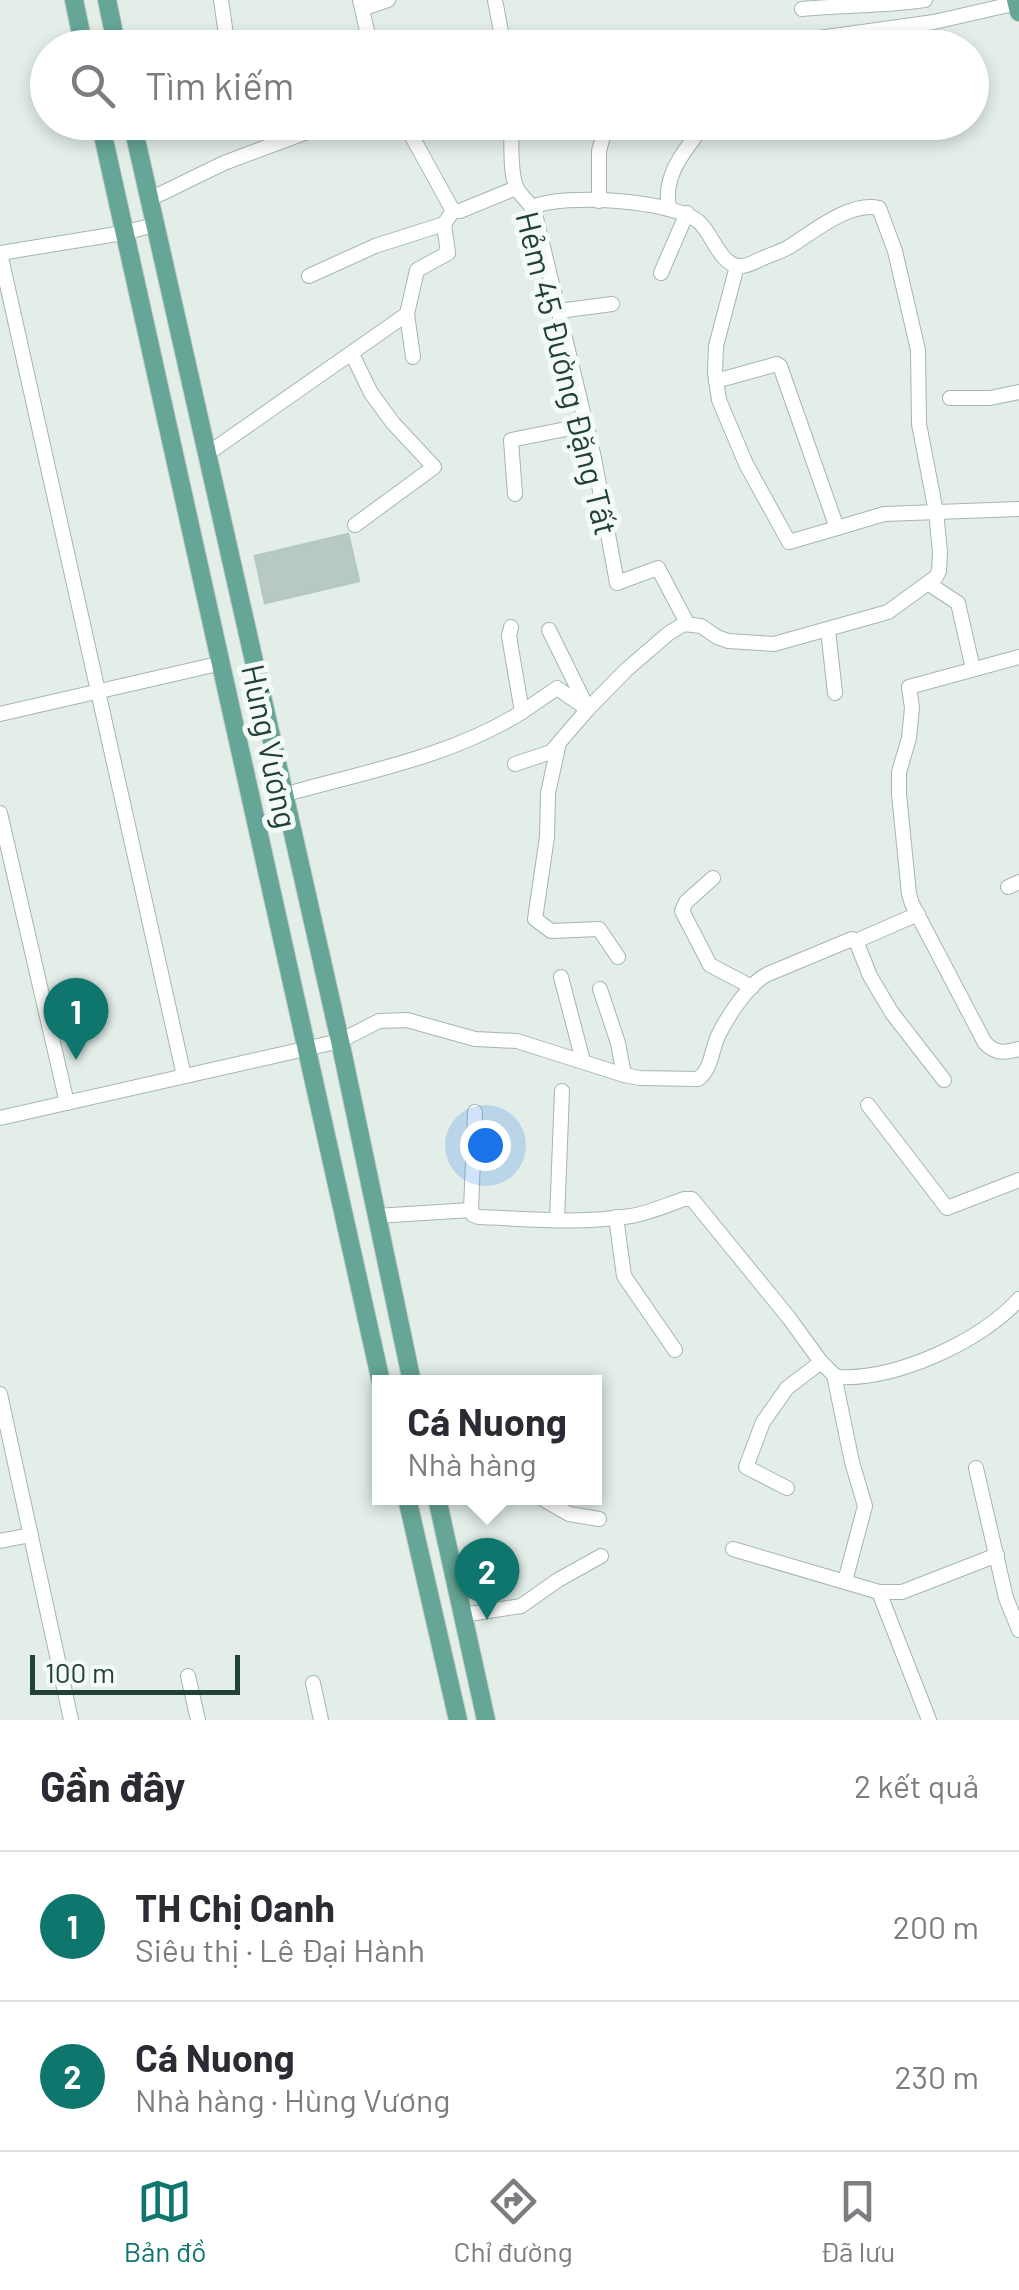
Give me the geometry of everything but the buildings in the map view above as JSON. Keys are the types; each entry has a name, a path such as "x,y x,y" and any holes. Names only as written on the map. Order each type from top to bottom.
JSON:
{"main road":[{"path":"74,0 80,30"},
{"path":"107,0 113,30"},
{"name":"Hùng Vương","path":"104,140 379,1375"},
{"name":"Hùng Vương","path":"136,140 340,1041 410,1375"},
{"path":"409,1505 458,1720"},
{"path":"439,1505 486,1720"}],"street":[{"path":"221,0 226,28"},
{"path":"367,30 361,5 388,0"},
{"path":"495,0 501,30"},
{"path":"802,9 925,0"},
{"path":"877,30 1017,5"},
{"path":"148,200 287,140"},
{"path":"412,140 448,218 448,253 417,270 407,314 414,357"},
{"name":"Hẻm 45 Đường Đặng Tất","path":"512,140 516,188 533,207 586,425 617,583 658,568 688,623"},
{"path":"599,201 602,140"},
{"path":"669,208 667,188 674,166 693,140"},
{"path":"310,276 516,188"},
{"path":"515,764 551,752 626,670 675,629 688,623 728,641 774,644 888,612 929,584 936,577 940,562 936,512 919,424 916,337 895,251 879,208 855,209 816,227 785,249 746,266 736,266 687,213 599,201 547,202 533,207"},
{"path":"660,274 687,213"},
{"path":"154,224 123,234 0,253 184,1076"},
{"path":"736,266 716,346 719,400 786,539 793,542 884,514 1019,509"},
{"path":"559,311 612,304"},
{"path":"206,454 407,314"},
{"path":"352,354 371,393 434,467 355,525"},
{"path":"716,381 780,366 837,528"},
{"path":"950,398 990,398 1019,392"},
{"path":"515,494 511,440 586,425"},
{"path":"929,584 958,602 974,670"},
{"path":"511,627 522,712"},
{"path":"549,630 588,709"},
{"path":"828,630 835,693"},
{"path":"1019,657 910,686 909,738 899,772 909,894 985,1043 996,1052 1019,1049"},
{"path":"0,714 222,663"},
{"path":"283,794 438,751 493,730 557,688 588,709"},
{"path":"558,746 548,793 547,837 535,920 550,931 599,929 618,957"},
{"path":"0,813 67,1103"},
{"path":"713,878 682,906 682,911 710,965 752,987"},
{"path":"0,1118 340,1041 379,1021 407,1020 476,1038 517,1041 624,1076 698,1079 704,1076 718,1036 756,981 918,914"},
{"path":"856,942 892,1014 944,1080"},
{"path":"561,978 583,1061"},
{"path":"600,989 624,1076"},
{"path":"557,1220 562,1090"},
{"path":"868,1105 946,1208 1019,1180"},
{"path":"475,1112 471,1210 474,1215 557,1220 616,1218 692,1199 821,1362 841,1376 900,1367 939,1355 1001,1319 1019,1299"},
{"path":"376,1216 471,1210"},
{"path":"616,1218 624,1276 675,1350"},
{"path":"787,1488 746,1467 763,1422 787,1388 821,1362"},
{"path":"841,1376 852,1462 865,1506 845,1581"},
{"path":"0,1394 71,1720"},
{"path":"976,1468 1006,1598 1019,1630"},
{"path":"553,1505 570,1514 599,1519"},
{"path":"0,1542 31,1535"},
{"path":"733,1550 878,1592 902,1592 996,1555"},
{"path":"463,1615 522,1606 600,1556"},
{"path":"878,1592 929,1720"},
{"path":"188,1676 198,1720"},
{"path":"313,1683 321,1720"}],"place":[{"name":"TH Chị Oanh","path":"76,1060"},
{"name":"Cá Nuong","path":"487,1620"}]}
